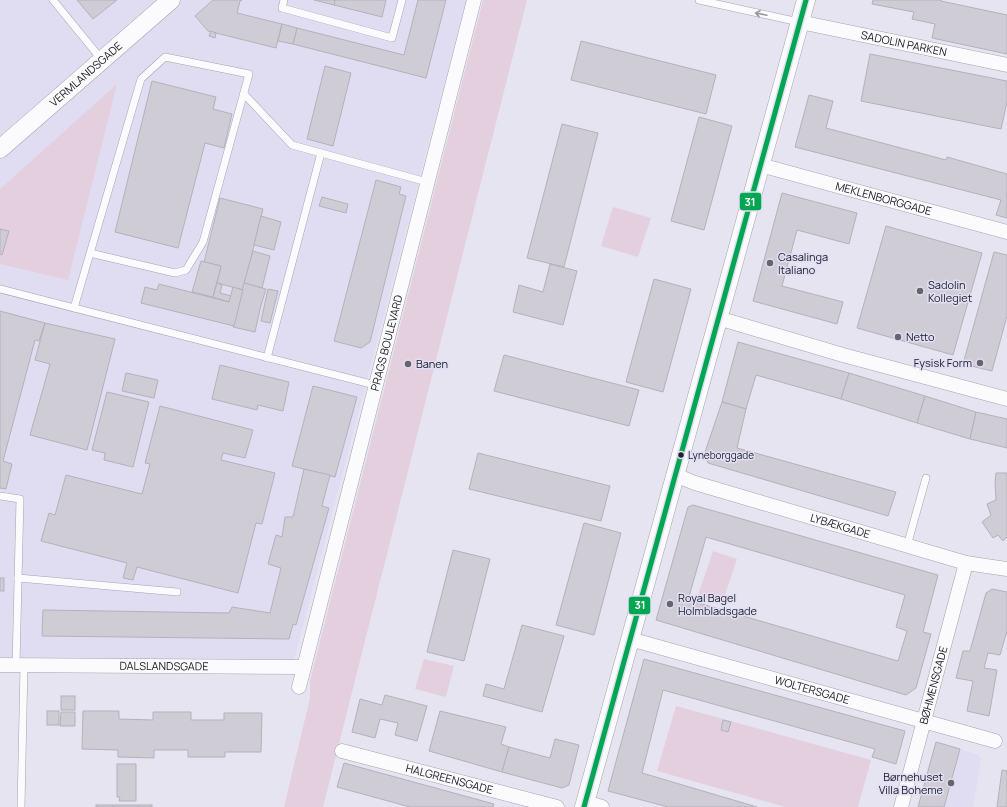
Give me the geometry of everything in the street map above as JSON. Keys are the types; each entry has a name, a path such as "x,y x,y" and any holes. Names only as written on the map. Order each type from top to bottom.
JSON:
{"street":[{"name":"VERMLANDSGADE","path":"0,149 171,0"},
{"name":"PRAGS BOULEVARD","path":"299,687 474,0"},
{"path":"590,805 630,639 806,0"},
{"name":"SADOLIN PARKEN","path":"800,22 1007,65"},
{"name":"MEKLENBORGGADE","path":"760,165 1007,232"},
{"path":"718,318 850,357 1007,399"},
{"name":"LYBÆKGADE","path":"675,475 695,483 966,563 1007,568"},
{"name":"BØHMENSGADE","path":"901,807 966,563"},
{"name":"WOLTERSGADE","path":"630,639 995,741"},
{"name":"DALSLANDSGADE","path":"0,664 304,667"},
{"name":"HALGREENSGADE","path":"342,751 557,807"}],"lane":[{"path":"53,0 103,60"},
{"path":"284,0 282,8 392,38 402,0"},
{"path":"699,0 800,22"},
{"path":"74,308 140,79 165,57 249,74 203,242 186,270 175,273 90,253"},
{"path":"244,94 292,146 427,182"},
{"path":"267,358 321,153"},
{"path":"0,290 375,385"},
{"path":"906,546 926,478"},
{"path":"0,496 20,499 18,578 22,807"},
{"path":"18,578 177,592"}],"shaded area":[{"path":"0,0 466,0 292,668 0,657"},
{"path":"483,0 527,0 323,807 284,807 310,698 310,681"},
{"path":"117,84 68,280 0,264 0,189"},
{"path":"613,207 651,218 638,257 601,246"},
{"path":"713,551 737,559 722,603 698,595"},
{"path":"424,659 454,666 446,697 415,689"},
{"path":"676,706 871,760 858,807 785,807 657,771"},
{"name":"Børnehuset Villa Boheme","path":"936,742 978,755 981,760 973,807 918,807"}],"building":[{"path":"77,0 117,0 93,19"},
{"path":"213,0 242,0 240,1 237,13 282,24 276,48 208,31 195,16"},
{"path":"314,0 335,0 334,5"},
{"path":"335,0 386,0 382,17 334,5"},
{"path":"418,0 446,0 426,78 293,44 297,28 404,55"},
{"path":"873,0 941,0 1007,15 1007,54 932,38 935,24 912,19 914,12 872,4"},
{"path":"282,24 297,28 293,44 278,41"},
{"path":"211,31 216,33 215,38 209,36"},
{"path":"581,41 716,75 706,114 571,80"},
{"path":"870,54 1007,81 1007,102 1001,129 861,101"},
{"path":"325,66 351,73 333,146 307,139"},
{"path":"152,81 216,97 213,109 232,114 224,148 205,143 178,248 115,232"},
{"path":"809,95 833,101 826,128 946,160 947,157 1007,174 1007,218 996,215 1001,200 795,147"},
{"path":"699,117 732,126 704,230 671,221"},
{"path":"562,124 598,133 564,267 527,258"},
{"path":"376,180 401,187 399,194 406,196 370,342 361,348 334,341"},
{"path":"782,193 857,213 849,244 797,230 782,286 843,302 837,324 753,301"},
{"path":"322,197 348,204 346,213 319,206"},
{"path":"220,198 263,209 243,290 217,283 221,266 204,262"},
{"path":"261,216 281,222 274,250 254,245"},
{"name":"Sadolin Kollegiet","path":"886,226 982,253 953,355 857,328"},
{"path":"0,229 9,231 2,255 0,254"},
{"path":"253,251 270,256 262,288 244,283"},
{"path":"994,252 1007,255 1007,316 992,371 963,364"},
{"path":"201,261 221,266 213,297 192,292"},
{"path":"550,264 577,271 563,325 513,312 519,285 543,292"},
{"path":"654,279 691,289 663,392 626,382"},
{"path":"217,283 222,285 220,293 231,296 229,302 213,297"},
{"path":"244,283 266,289 255,332 233,327"},
{"path":"159,284 229,302 233,287 243,290 234,326 141,303 145,287 157,290"},
{"path":"268,289 278,291 270,323 261,321"},
{"path":"0,311 45,323 39,341 35,340 3,461 12,464 6,489 0,488"},
{"path":"45,323 115,339 87,450 30,435 50,364 35,360"},
{"path":"738,342 849,373 841,399 756,375 746,409 722,402"},
{"path":"504,355 639,390 629,426 494,391"},
{"path":"220,365 289,382 283,411 258,405 257,410 212,399"},
{"path":"126,373 158,380 154,398 122,391"},
{"path":"849,373 925,396 917,423 841,399"},
{"path":"313,386 357,397 335,477 292,466"},
{"path":"107,392 149,402 133,467 104,460 105,453 92,450"},
{"path":"925,396 976,412 970,439 917,423"},
{"path":"722,402 746,409 737,448 896,492 888,516 708,463 704,455"},
{"path":"160,406 253,430 245,458 223,453 221,460 275,473 262,524 256,523 238,593 137,567 133,580 123,578 127,563 41,541 49,513 55,515 66,475 142,494 150,464 145,463"},
{"path":"976,412 1007,419 1007,448 970,439"},
{"path":"478,453 610,486 601,521 469,489"},
{"path":"304,469 330,475 322,506 329,508 296,625 293,624 289,639 42,636 43,610 229,613 232,607 270,613 281,568 268,564 276,535 282,537 285,517 293,517"},
{"path":"996,473 1007,473 1007,537 1003,541 998,535 993,538 982,522 991,515 987,504 996,500"},
{"path":"693,505 938,575 923,632 931,634 916,688 906,695 656,620 688,507","holes":["706,537 905,595 896,627 907,631 898,661 688,600"]},
{"path":"584,523 621,533 594,635 556,625"},
{"path":"453,550 490,559 464,661 427,652"},
{"path":"0,578 4,578 4,591 0,591"},
{"path":"992,589 1007,592 1007,631 1000,655 988,653 984,668 997,670 989,716 967,711 973,681 956,678 963,651 970,651 986,593"},
{"path":"522,625 564,636 542,712 483,696 486,684 504,689"},
{"path":"644,659 905,731 896,764 872,757 875,749 663,690 642,773 757,807 668,807 608,791"},
{"path":"385,695 427,706 417,741 395,735 398,723 380,719 375,738 352,732 360,699 382,705"},
{"path":"61,696 75,696 75,710 61,710"},
{"path":"47,711 59,711 59,725 47,725"},
{"path":"83,711 119,711 119,719 153,720 153,712 191,712 191,720 224,720 224,713 262,713 261,752 225,752 225,757 188,757 188,750 154,750 154,758 118,757 118,750 82,749"},
{"path":"440,711 506,727 501,744 509,747 502,772 429,751"},
{"path":"61,712 75,712 75,726 60,726"},
{"path":"723,720 731,722 728,732 721,730"},
{"path":"555,739 579,745 569,785 562,788 502,772 509,747 550,758"},
{"path":"936,742 960,749 944,807 918,807"},
{"path":"344,763 494,804 493,807 410,807 337,787"},
{"path":"117,764 136,764 136,801 119,801 120,797 117,797"},
{"path":"1002,770 1007,771 1007,807 997,807"},
{"path":"96,805 152,805 152,807 96,807"}],"transit line":[{"name":"31","path":"584,807 806,0"}],"place":[{"name":"Casalinga Italiano","path":"770,263"},
{"name":"Sadolin Kollegiet","path":"920,291"},
{"name":"Netto","path":"898,337"},
{"name":"Fysisk Form","path":"980,363"},
{"name":"Banen","path":"408,364"},
{"name":"Lyneborggade","path":"681,455"},
{"name":"Royal Bagel Holmbladsgade","path":"670,604"},
{"name":"Børnehuset Villa Boheme","path":"951,783"}]}
